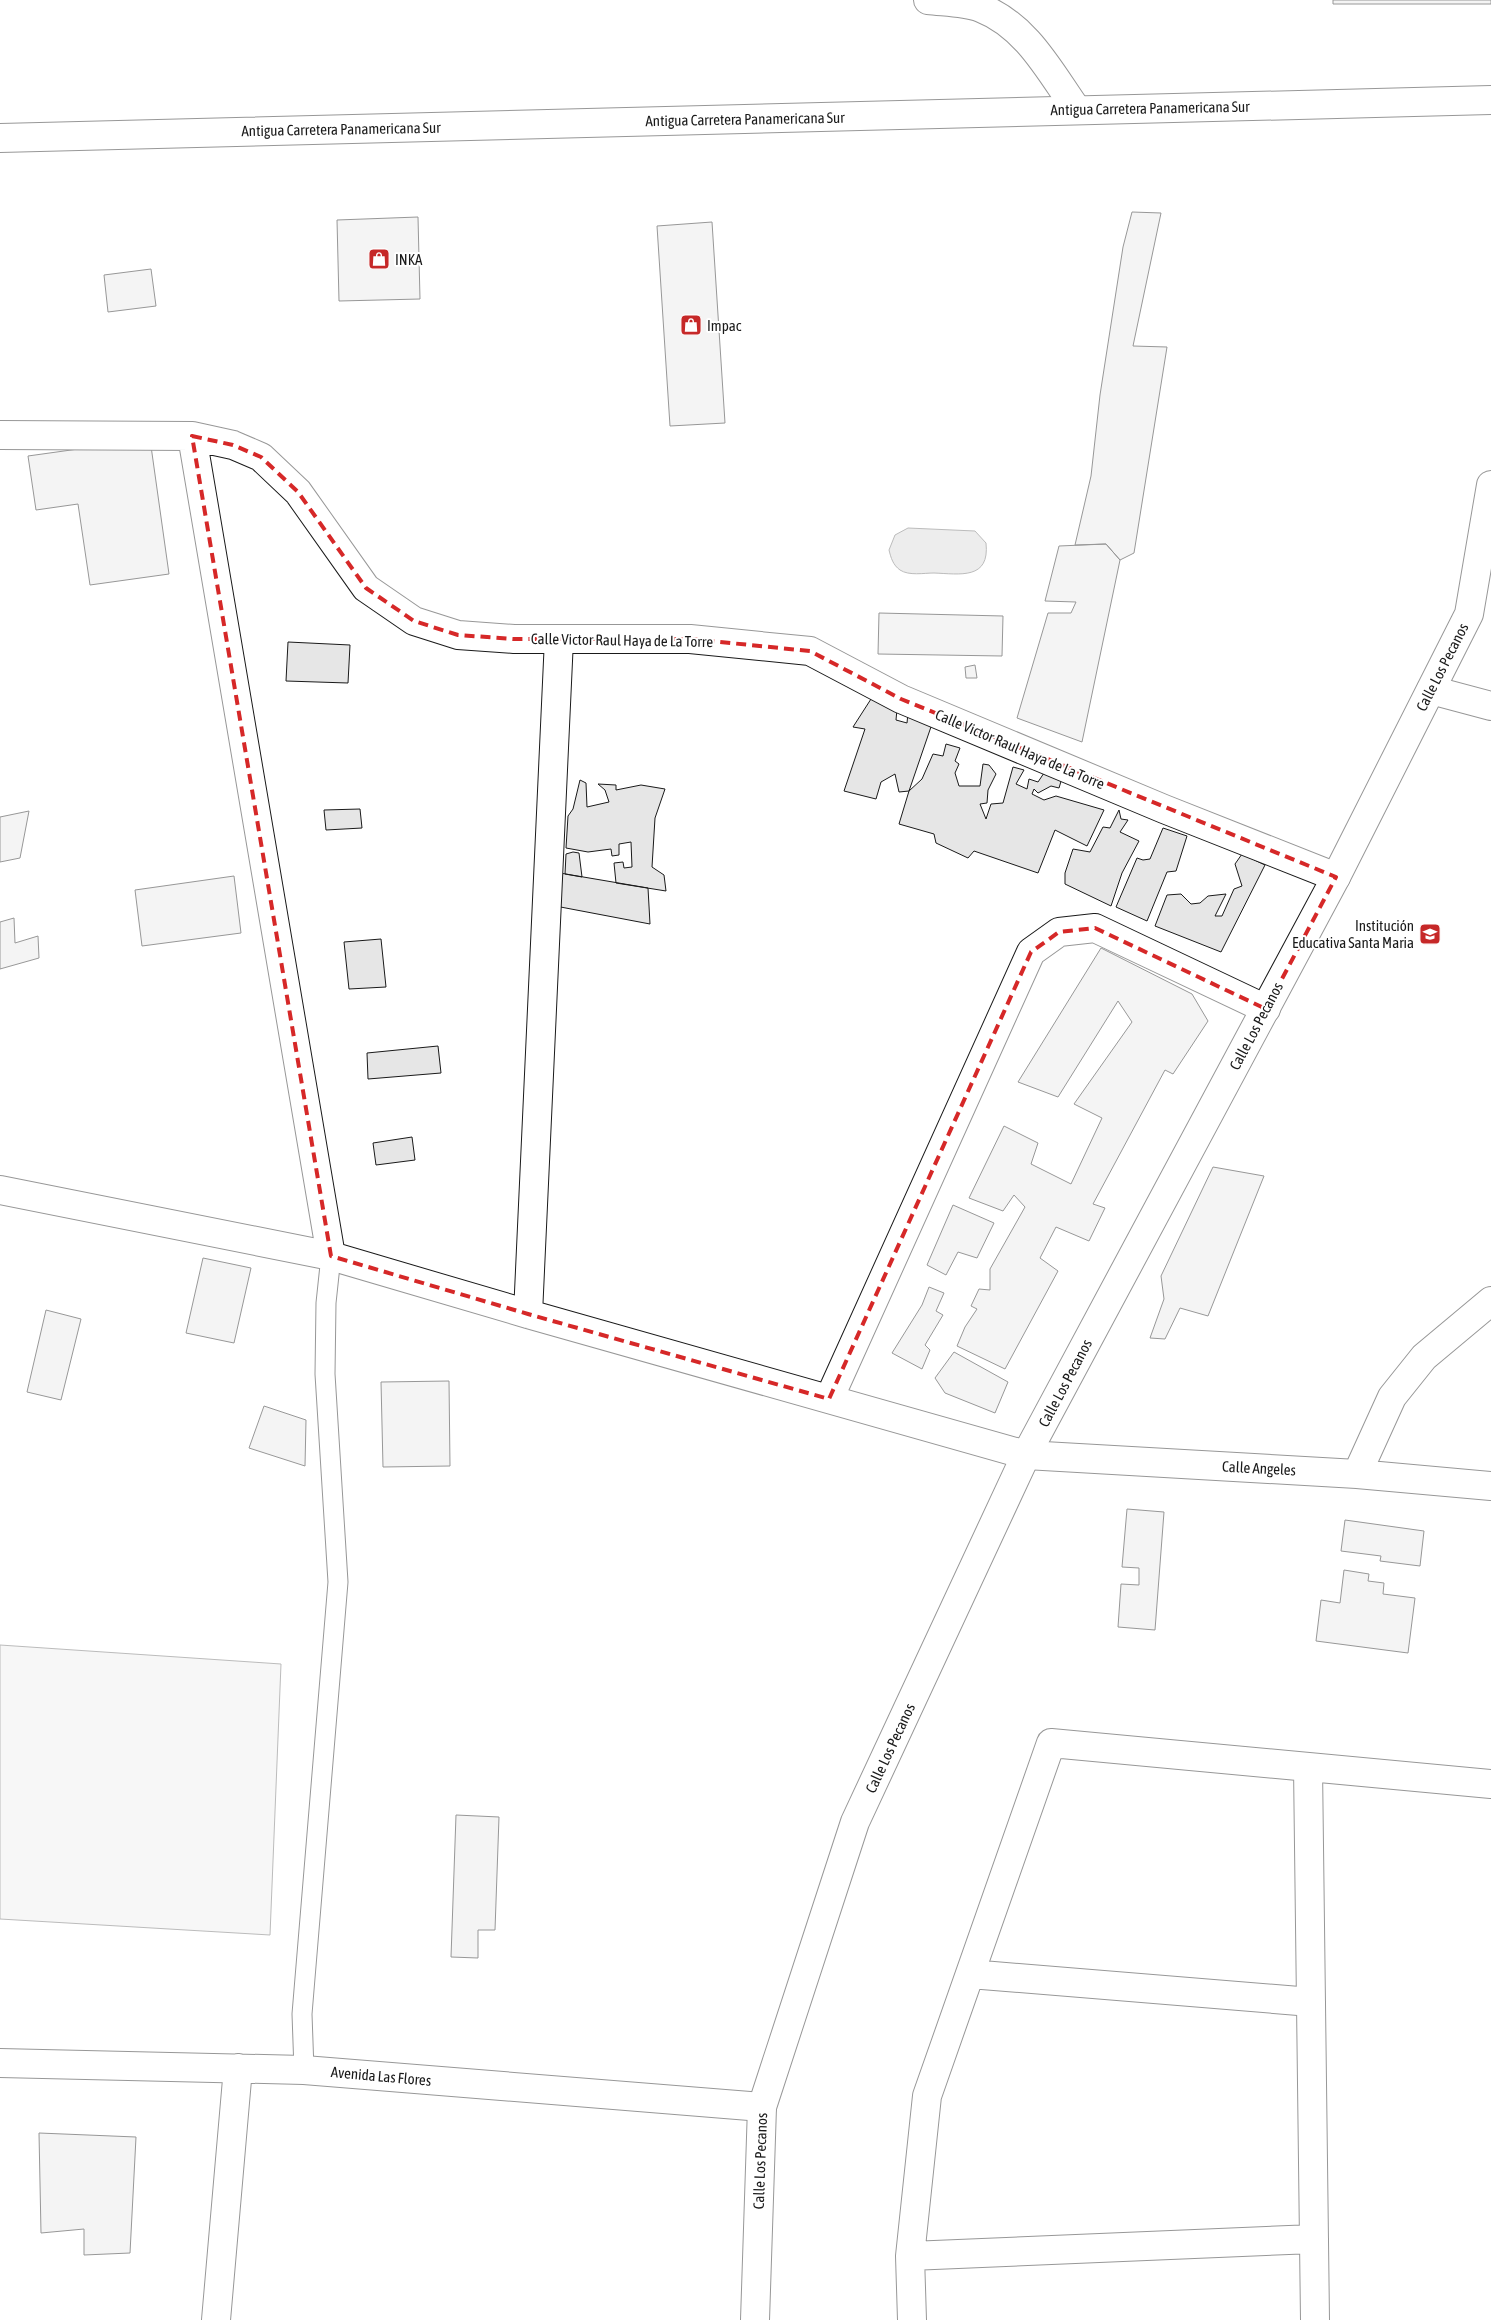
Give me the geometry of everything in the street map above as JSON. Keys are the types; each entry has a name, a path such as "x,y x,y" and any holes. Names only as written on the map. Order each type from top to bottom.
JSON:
{"main road":[{"path":"928,0 980,8 1007,20 1027,39 1076,110"},
{"name":"Antigua Carretera Panamericana Sur","path":"0,138 1491,100"},
{"name":"Calle Victor Raul Haya de La Torre","path":"0,435 192,436 233,444 261,457 298,492 366,588 414,620 458,634 514,639 690,639 810,651 901,699 1164,809 1336,878"},
{"path":"192,436 331,1256"},
{"name":"Calle Los Pecanos","path":"755,2320 762,2107 855,1822 1026,1455 1336,878 1468,614 1491,485"},
{"path":"528,1314 559,639"},
{"path":"1431,690 1491,706"},
{"path":"829,1399 1031,952 1059,932 1095,928 1266,1009"},
{"name":"Calle Angeles","path":"0,1190 331,1256 528,1314 1026,1455 1357,1474 1491,1486"},
{"path":"1357,1474 1375,1430 1398,1390 1424,1357 1491,1301"},
{"path":"912,2320 910,2256 927,2096 1051,1743 1491,1784"},
{"path":"1308,1767 1315,2320"},
{"path":"970,1974 1311,2002"},
{"name":"Avenida Las Flores","path":"0,2063 304,2070 762,2107"},
{"path":"216,2320 238,2068"},
{"path":"910,2256 1314,2239"}],"lane":[{"path":"304,2070 302,2014 338,1582 325,1374 326,1303 331,1256"}],"highlighted area":[{"path":"192,436 233,445 261,457 298,492 366,588 414,621 458,635 514,639 690,639 810,651 901,699 1336,877 1266,1009 1095,928 1059,932 1031,952 829,1399 528,1314 331,1256"}],"shaded area":[{"path":"908,528 975,531 986,543 986,555 983,563 978,569 963,574 917,574 904,572 894,564 889,550 895,535"},
{"path":"0,1645 281,1664 270,1935 0,1919"}],"building":[{"path":"1333,0 1491,0 1491,4 1333,4"},
{"path":"1132,212 1161,213 1133,346 1167,347 1134,553 1120,560 1106,544 1075,545 1091,476 1100,395 1123,247"},
{"name":"INKA","path":"418,217 420,299 339,301 337,220"},
{"name":"Impac","path":"712,222 725,423 670,426 657,226"},
{"path":"151,269 156,306 108,312 104,275"},
{"path":"150,439 169,574 90,585 78,504 36,510 28,456"},
{"path":"1106,544 1120,560 1082,742 1017,718 1048,613 1071,613 1076,602 1045,601 1059,546"},
{"path":"879,613 1003,616 1002,656 878,654"},
{"path":"288,642 350,645 348,683 286,681"},
{"path":"975,665 977,678 966,678 965,667"},
{"path":"871,699 897,709 896,720 907,723 908,713 933,721 909,791 899,792 895,774 881,782 876,799 844,791 865,729 853,727"},
{"path":"946,744 960,748 955,761 959,764 955,773 959,786 980,786 983,764 989,765 996,774 988,790 987,803 980,804 986,819 991,804 1003,803 1013,767 1024,770 1016,784 1027,789 1029,779 1038,782 1044,773 1062,778 1059,788 1051,786 1038,793 1034,789 1032,794 1044,800 1056,796 1104,810 1087,846 1055,830 1038,873 974,851 968,858 936,843 934,834 899,824 909,791 922,779 933,754 943,756"},
{"path":"580,780 586,783 587,807 609,802 605,790 598,784 616,785 616,790 641,785 665,789 655,818 652,867 664,875 666,891 616,883 614,863 623,862 624,868 632,867 631,842 619,844 619,855 612,856 611,849 588,852 566,848 568,816 573,809"},
{"path":"360,809 362,828 326,830 324,810"},
{"path":"1119,810 1121,819 1128,820 1120,832 1139,841 1122,873 1111,906 1065,884 1065,873 1073,849 1090,852 1103,827 1110,828"},
{"path":"29,811 20,858 0,862 0,817"},
{"path":"1163,828 1187,836 1176,871 1167,872 1147,921 1116,907 1137,858 1143,860 1150,859"},
{"path":"579,853 582,877 565,874 566,854"},
{"path":"1242,854 1265,865 1221,952 1155,926 1167,895 1181,894 1191,904 1200,903 1208,896 1226,894 1215,916 1222,916 1234,889 1242,886 1235,864"},
{"path":"554,872 648,888 650,924 550,905"},
{"path":"234,876 241,933 142,946 135,890"},
{"path":"14,918 15,943 38,936 39,958 0,969 0,922"},
{"path":"381,939 386,987 349,989 344,942"},
{"path":"1101,948 1192,994 1208,1021 1173,1074 1165,1070 1093,1204 1105,1208 1089,1241 1056,1227 1040,1258 1058,1271 1005,1369 957,1346 965,1327 977,1309 971,1306 979,1289 990,1290 990,1269 1025,1207 1014,1195 1003,1211 969,1198 1004,1126 1038,1143 1031,1164 1071,1184 1102,1118 1074,1104 1132,1022 1118,1001 1058,1097 1018,1082"},
{"path":"438,1046 441,1073 368,1079 367,1053"},
{"path":"412,1137 415,1160 376,1165 373,1143"},
{"path":"1213,1167 1264,1176 1208,1316 1180,1308 1165,1339 1150,1338 1164,1299 1161,1276"},
{"path":"953,1205 994,1223 977,1258 958,1252 946,1275 927,1265"},
{"path":"203,1258 251,1268 234,1343 186,1333"},
{"path":"929,1287 944,1293 936,1311 943,1315 925,1345 930,1350 922,1369 892,1353 922,1305"},
{"path":"46,1310 81,1319 61,1400 27,1392"},
{"path":"954,1352 1008,1382 995,1413 945,1393 935,1378"},
{"path":"449,1381 450,1466 383,1467 381,1382"},
{"path":"264,1406 306,1420 305,1466 249,1448"},
{"path":"1127,1509 1164,1512 1155,1630 1118,1627 1121,1584 1139,1585 1139,1568 1122,1567"},
{"path":"1345,1520 1424,1531 1420,1566 1380,1561 1381,1556 1341,1551"},
{"path":"1344,1570 1369,1574 1368,1581 1384,1583 1383,1594 1415,1598 1408,1653 1316,1641 1321,1600 1340,1603"},
{"path":"456,1815 499,1817 495,1930 478,1930 478,1958 451,1957"},
{"path":"39,2133 136,2137 130,2253 84,2255 84,2229 41,2233"}],"place":[{"name":"INKA","path":"379,259"},
{"name":"Impac","path":"691,325"},
{"name":"Institución Educativa Santa Maria","path":"1430,934"}]}
